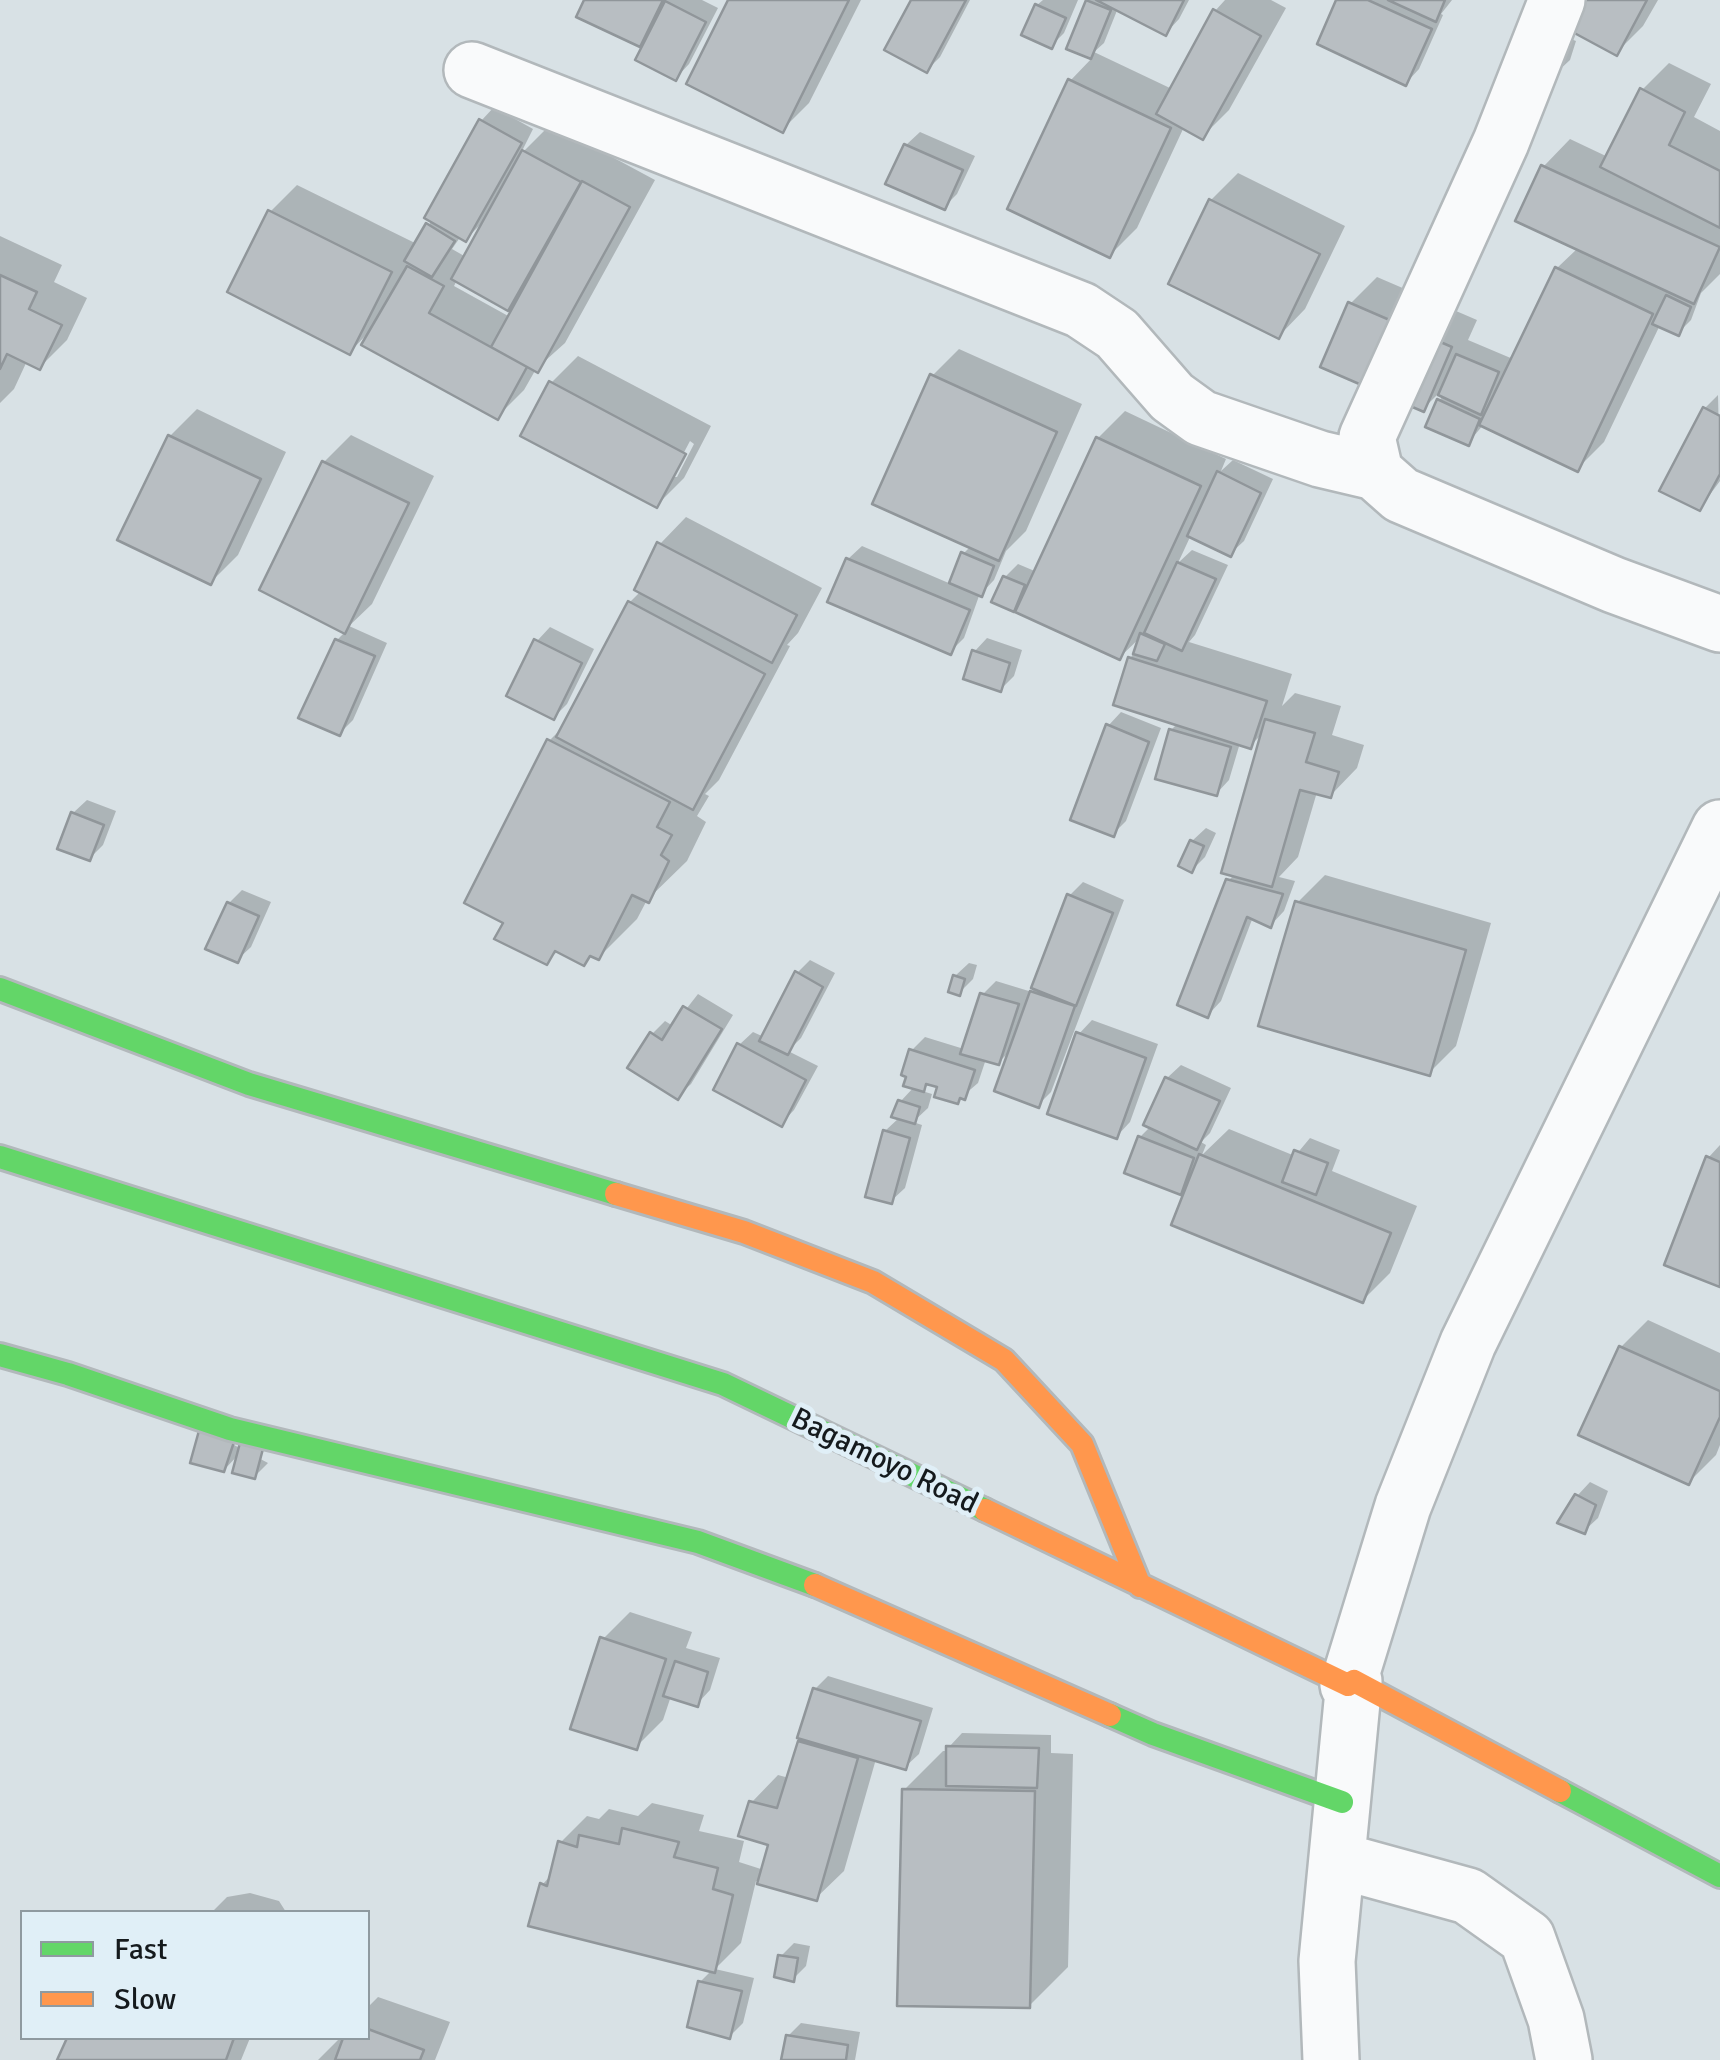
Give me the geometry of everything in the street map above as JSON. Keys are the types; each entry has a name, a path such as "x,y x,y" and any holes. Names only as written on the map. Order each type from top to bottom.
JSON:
{"street":[{"path":"1375,472 1368,437 1501,142 1557,0"},
{"path":"472,70 1081,310 1117,334 1144,360 1172,397 1201,418 1320,459 1375,472 1401,495 1614,585 1720,624"},
{"path":"1331,2060 1327,1961 1351,1683 1402,1506 1468,1343 1720,828"},
{"path":"0,989 248,1084 744,1232 874,1282 1004,1360 1082,1444 1140,1586"},
{"name":"Bagamoyo Road","path":"0,1157 723,1384 1140,1586 1351,1683 1720,1876"},
{"path":"0,1355 230,1429 698,1542 796,1578 1153,1734 1342,1802"},
{"path":"1336,1860 1468,1896 1527,1938 1556,2019 1564,2060"}],"building":[{"path":"584,0 663,0 640,47 576,17"},
{"path":"728,0 849,0 783,133 686,84"},
{"path":"911,0 966,0 927,73 884,50"},
{"path":"1086,0 1111,10 1091,59 1066,49"},
{"path":"1096,0 1184,0 1166,36"},
{"path":"1336,0 1368,0 1432,29 1406,86 1317,44"},
{"path":"1388,0 1445,0 1436,22"},
{"path":"1532,0 1647,0 1617,56 1528,8"},
{"path":"665,1 706,22 676,81 635,60"},
{"path":"1035,4 1066,18 1052,49 1021,35"},
{"path":"1213,9 1261,36 1203,140 1156,114"},
{"path":"1068,79 1171,128 1110,258 1007,209"},
{"path":"1640,88 1685,112 1669,145 1720,171 1720,228 1600,167"},
{"path":"479,119 522,143 466,242 424,218"},
{"path":"904,144 963,170 945,210 885,184"},
{"path":"522,150 581,182 508,311 451,279"},
{"path":"1541,165 1720,247 1694,304 1515,221"},
{"path":"582,181 630,207 538,373 491,347"},
{"path":"1209,199 1320,254 1279,339 1168,284"},
{"path":"268,210 392,272 350,355 227,292"},
{"path":"426,223 455,241 432,277 404,261"},
{"path":"407,266 444,286 429,313 527,367 498,420 361,345"},
{"path":"1555,267 1653,314 1578,472 1479,425"},
{"path":"0,275 37,292 29,309 62,325 40,370 7,354 0,369"},
{"path":"1666,295 1691,307 1679,336 1652,324"},
{"path":"1348,302 1452,347 1424,412 1320,367"},
{"path":"1456,354 1499,372 1481,415 1438,395"},
{"path":"930,374 1057,432 999,561 872,504"},
{"path":"549,381 686,454 657,508 520,436"},
{"path":"1437,399 1480,419 1469,446 1425,427"},
{"path":"1703,407 1720,416 1720,474 1700,511 1659,491"},
{"path":"168,435 261,479 211,585 117,540"},
{"path":"1096,437 1201,486 1120,660 1015,612"},
{"path":"322,461 409,503 345,634 259,590"},
{"path":"1217,471 1261,493 1231,557 1187,536"},
{"path":"657,542 797,615 772,663 634,590"},
{"path":"961,552 994,566 982,597 949,583"},
{"path":"846,558 970,610 951,655 827,602"},
{"path":"1177,562 1216,579 1182,651 1144,633"},
{"path":"1003,576 1025,585 1014,612 991,602"},
{"path":"628,601 765,674 693,810 556,737"},
{"path":"1140,633 1165,644 1157,661 1133,654"},
{"path":"335,639 375,656 340,736 298,718"},
{"path":"534,639 582,663 554,720 506,696"},
{"path":"972,650 1010,663 1001,692 963,679"},
{"path":"1128,657 1267,701 1251,749 1113,705"},
{"path":"1265,719 1315,733 1306,762 1339,772 1331,798 1300,790 1272,887 1221,873"},
{"path":"1106,724 1149,742 1114,837 1070,820"},
{"path":"1169,729 1231,747 1217,796 1155,779"},
{"path":"547,739 670,802 657,827 672,835 661,855 669,861 649,903 632,895 599,960 590,956 584,966 555,951 547,965 494,939 503,923 464,903"},
{"path":"71,812 104,825 90,861 57,849"},
{"path":"1190,840 1204,846 1192,873 1178,866"},
{"path":"1226,879 1283,894 1271,928 1247,917 1208,1018 1177,1005"},
{"path":"1067,894 1113,913 1076,1006 1031,988"},
{"path":"1295,901 1466,950 1430,1076 1258,1026"},
{"path":"227,902 259,916 238,963 205,949"},
{"path":"795,971 823,987 788,1055 759,1041"},
{"path":"953,975 965,979 960,996 948,992"},
{"path":"1030,991 1075,1006 1039,1108 994,1091"},
{"path":"980,993 1019,1004 999,1065 960,1054"},
{"path":"683,1006 722,1029 678,1100 627,1068 650,1032 662,1040"},
{"path":"1076,1032 1146,1058 1117,1139 1047,1114"},
{"path":"737,1043 806,1080 782,1127 713,1090"},
{"path":"909,1049 975,1070 965,1100 960,1098 958,1104 934,1097 937,1087 926,1084 924,1092 903,1086 906,1077 901,1075"},
{"path":"1165,1077 1220,1101 1197,1150 1143,1125"},
{"path":"898,1100 920,1107 915,1124 891,1117"},
{"path":"883,1130 910,1138 892,1204 865,1197"},
{"path":"1138,1136 1194,1158 1181,1195 1124,1173"},
{"path":"1294,1150 1328,1163 1316,1195 1282,1182"},
{"path":"1199,1154 1391,1233 1363,1303 1171,1225"},
{"path":"1706,1156 1720,1162 1720,1287 1664,1265"},
{"path":"1619,1346 1720,1391 1720,1417 1689,1485 1578,1435"},
{"path":"200,1427 236,1436 224,1472 190,1463"},
{"path":"241,1439 264,1445 255,1479 232,1473"},
{"path":"1575,1494 1596,1505 1585,1534 1557,1523"},
{"path":"600,1637 666,1659 637,1750 570,1729"},
{"path":"675,1661 708,1672 698,1707 663,1696"},
{"path":"813,1688 921,1721 906,1770 797,1738"},
{"path":"798,1741 858,1758 817,1901 757,1884 768,1845 738,1836 749,1801 777,1808"},
{"path":"946,1746 1039,1748 1037,1788 946,1786"},
{"path":"902,1789 1035,1791 1030,2008 897,2006"},
{"path":"622,1828 679,1842 674,1857 718,1868 713,1889 733,1895 715,1973 528,1926 540,1883 547,1886 558,1841 577,1847 579,1835 619,1844"},
{"path":"778,1955 798,1958 794,1982 774,1977"},
{"path":"698,1981 742,1991 730,2039 687,2027"},
{"path":"370,2030 424,2050 420,2060 335,2060 342,2040 370,2040"},
{"path":"786,2035 848,2045 846,2060 781,2060"},
{"path":"66,2040 233,2040 226,2060 57,2060"}],"traffic: fast":[{"path":"0,989 249,1084 616,1194"},
{"path":"0,1157 723,1384 985,1510"},
{"path":"0,1355 230,1429 698,1542 815,1585"},
{"path":"1110,1715 1342,1802"},
{"path":"1560,1791 1720,1876"}],"traffic: slow":[{"path":"616,1194 744,1232 873,1282 1004,1360 1082,1444 1140,1586"},
{"path":"985,1510 1348,1685 1354,1681 1560,1791"},
{"path":"815,1585 1110,1715"}]}
